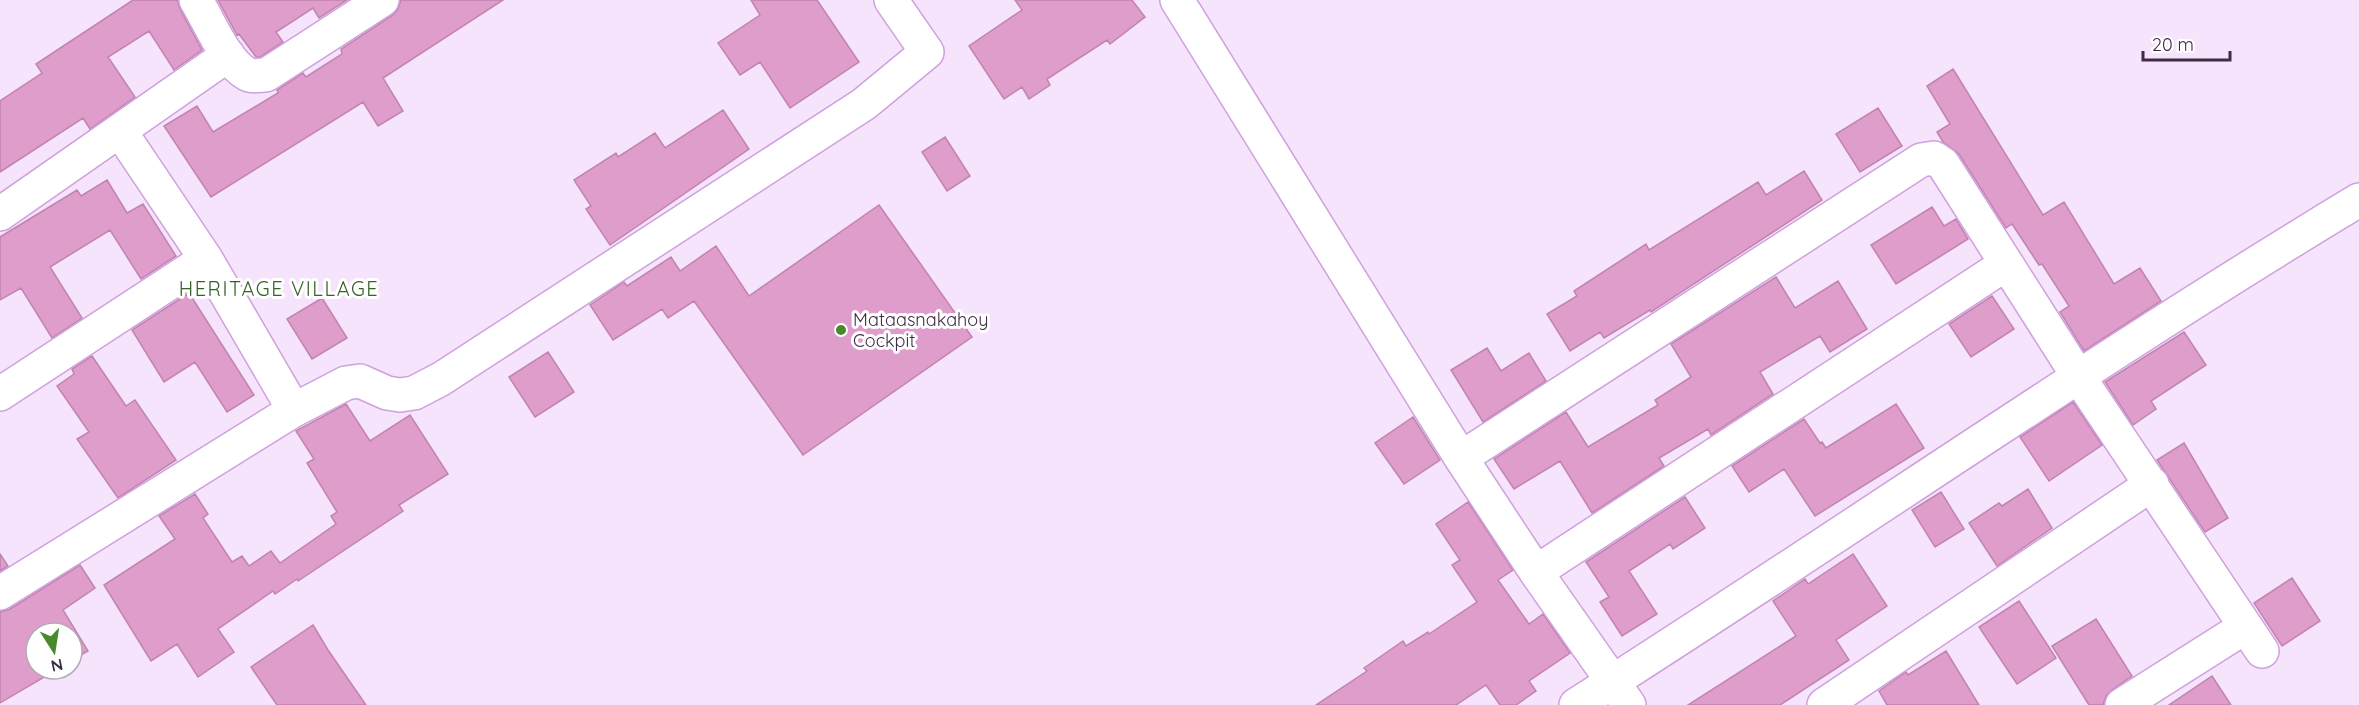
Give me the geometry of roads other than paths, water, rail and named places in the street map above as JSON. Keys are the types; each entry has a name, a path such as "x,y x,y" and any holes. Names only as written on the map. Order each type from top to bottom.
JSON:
{"street":[{"path":"196,0 228,55 247,74 266,75 382,0"},
{"path":"0,593 294,410 346,383 360,381 387,393 414,393 451,373 864,104 927,52 891,0"},
{"path":"1177,0 1461,458 1536,572 1621,693"},
{"path":"0,214 228,55"},
{"path":"120,131 206,258 294,410"},
{"path":"1461,458 1921,160 1934,158 1943,164 2078,376 2253,639 2122,705"},
{"path":"1576,705 1621,693 2078,376 2359,200"},
{"path":"0,394 206,258"},
{"path":"1536,572 2006,264"},
{"path":"1824,705 2152,484"}],"place":[{"name":"Mataasnakahoy Cockpit","path":"841,330"}],"district":[{"name":"HERITAGE VILLAGE","path":"279,289"}]}
